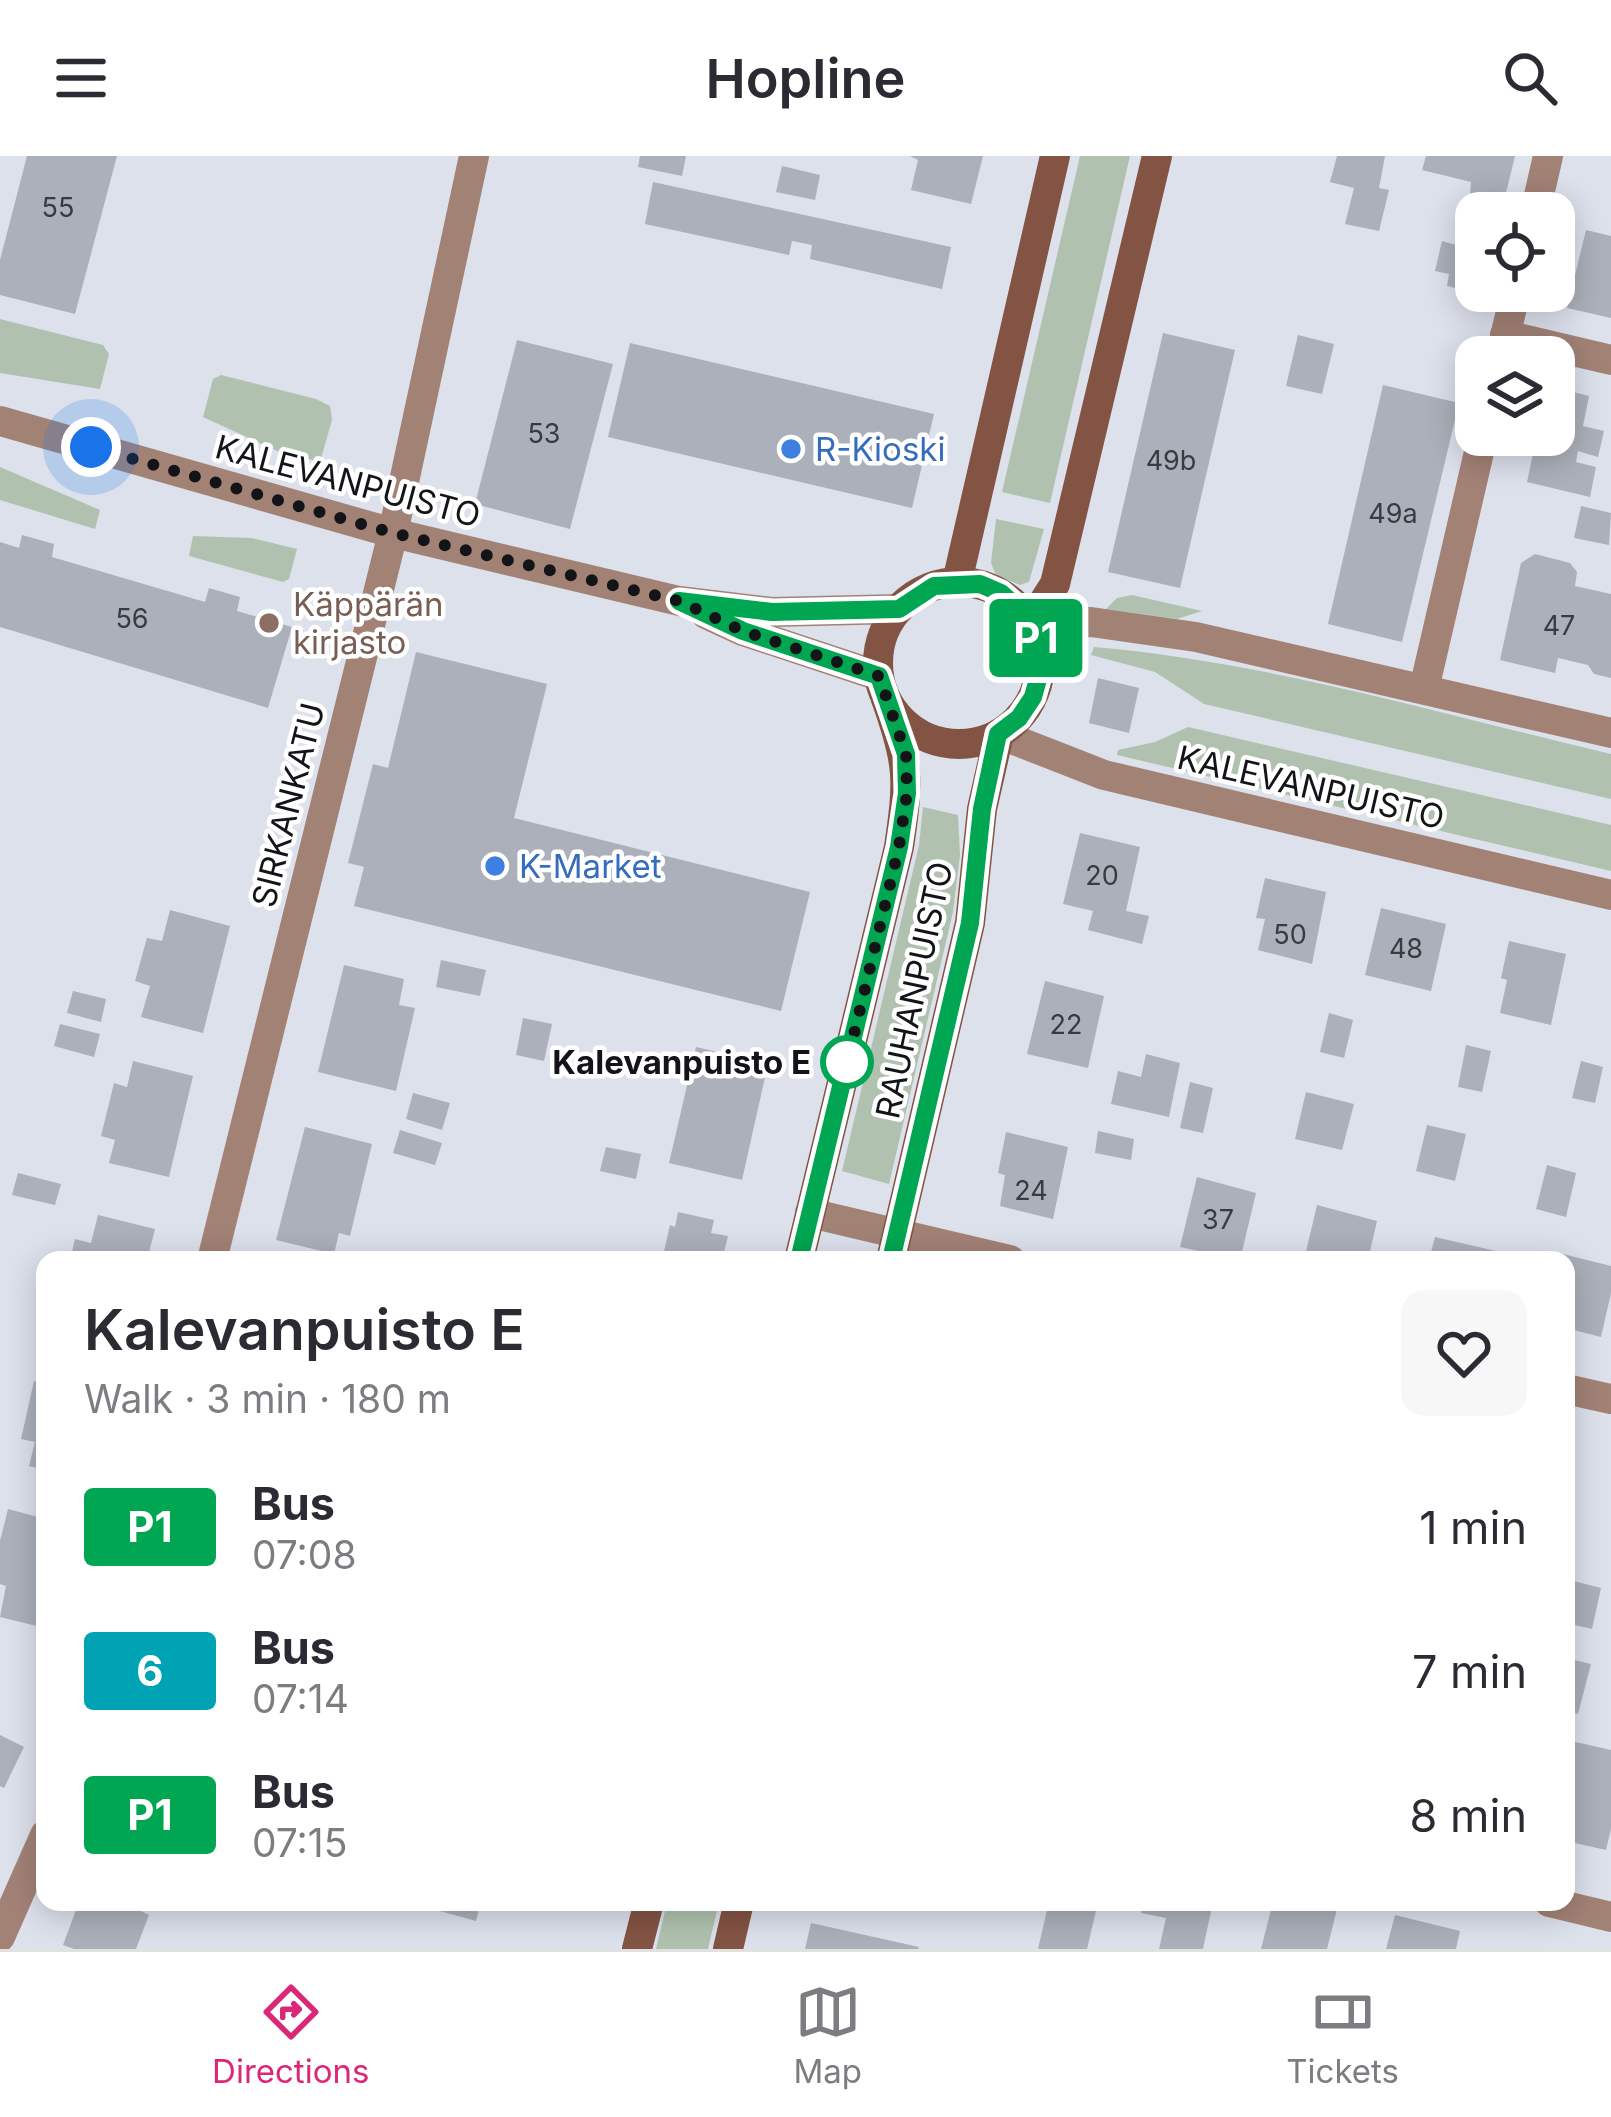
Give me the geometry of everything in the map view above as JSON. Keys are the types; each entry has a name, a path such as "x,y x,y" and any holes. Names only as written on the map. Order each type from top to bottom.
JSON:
{"main road":[{"path":"957,582 1055,156"},
{"path":"1030,623 1055,584 1157,156"},
{"path":"957,582 980,584 1001,593 1030,623 1039,646 1040,672 1033,697 1019,718 998,734 962,743 923,736 902,720 882,688 881,640 899,609 934,586 957,582"},
{"name":"RAUHANPUISTO","path":"801,1251 902,829 906,754 882,688"},
{"name":"RAUHANPUISTO","path":"894,1247 970,923 982,809 998,734"},
{"path":"637,1949 647,1911"},
{"path":"728,1949 737,1911"}],"street":[{"name":"SIRKANKATU","path":"214,1251 393,533 475,156"},
{"path":"1540,192 1548,156"},
{"path":"1575,355 1611,360"},
{"name":"KALEVANPUISTO","path":"0,421 393,533 679,601 772,612 899,609"},
{"path":"1424,689 1478,456"},
{"name":"KALEVANPUISTO","path":"679,601 882,688"},
{"path":"1030,623 1091,622 1196,637 1611,733"},
{"name":"KALEVANPUISTO","path":"998,734 1103,776 1611,895"},
{"path":"810,1213 894,1247 930,1251"},
{"path":"1575,1391 1611,1400"},
{"path":"0,1936 36,1855"},
{"path":"1575,1908 1611,1917"}],"green space":[{"path":"1080,156 1130,156 1050,503 1002,492"},
{"path":"0,319 103,345 109,354 100,389 0,373"},
{"path":"221,375 330,406 332,420 320,462 277,451 203,417 213,379"},
{"path":"0,467 100,510 95,529 0,500"},
{"path":"996,519 1044,529 1029,582 1020,585 996,575 991,563"},
{"path":"193,536 252,538 297,549 289,579 283,582 189,556"},
{"path":"1132,595 1202,611 1177,619 1106,609 1117,598"},
{"path":"1094,647 1289,677 1611,754 1611,799 1204,704 1155,672 1091,655"},
{"path":"1188,727 1611,825 1611,871 1117,755 1118,750 1155,742"},
{"path":"923,807 958,815 960,855 953,912 889,1184 842,1171 919,845"},
{"path":"665,1911 717,1911 708,1949 656,1949"}],"building":[{"path":"27,156 117,156 75,314 0,295 0,260"},
{"path":"640,156 686,156 682,176 638,167"},
{"path":"910,156 983,156 971,204 911,190 918,160"},
{"path":"1337,156 1385,156 1379,188 1389,190 1379,231 1345,224 1354,188 1330,182"},
{"path":"1426,156 1515,156 1506,192 1470,192 1471,182 1422,170"},
{"path":"782,166 820,175 815,200 776,192"},
{"path":"653,182 951,247 942,289 810,259 812,245 792,241 789,255 645,224"},
{"path":"1586,230 1611,236 1611,318 1575,310 1575,275"},
{"path":"1442,241 1455,245 1455,288 1447,286 1449,274 1435,271"},
{"path":"1163,333 1235,350 1180,588 1108,572"},
{"path":"1298,335 1334,344 1322,394 1286,386"},
{"path":"517,340 613,364 570,529 475,504"},
{"path":"630,343 934,414 912,508 608,437"},
{"path":"1383,385 1455,402 1455,420 1402,642 1328,624"},
{"path":"1575,392 1589,396 1583,426 1604,431 1598,457 1578,451 1576,462 1596,467 1590,497 1527,482 1533,456 1575,456"},
{"path":"1581,506 1611,513 1609,545 1574,538"},
{"path":"22,535 54,544 52,557 205,602 209,588 240,597 237,611 292,627 268,708 0,627 0,542 19,548"},
{"path":"1535,554 1570,563 1577,572 1575,586 1611,594 1611,678 1594,674 1588,665 1558,658 1555,673 1500,660 1521,563"},
{"path":"416,652 547,684 514,818 810,892 781,1011 354,906 364,867 348,863 373,764 388,768"},
{"path":"1098,678 1139,688 1129,733 1089,723"},
{"path":"1080,833 1140,847 1126,911 1149,916 1142,944 1088,930 1093,911 1063,904"},
{"path":"1265,878 1326,892 1312,964 1258,950 1265,919 1256,918"},
{"path":"1381,908 1446,924 1431,991 1365,975"},
{"path":"170,910 230,926 203,1033 141,1017 150,986 135,981 147,938 162,941"},
{"path":"1509,941 1566,954 1551,1025 1500,1013"},
{"path":"441,960 486,970 480,996 436,987"},
{"path":"344,965 404,979 399,1005 415,1008 396,1091 318,1072"},
{"path":"1045,981 1104,996 1088,1068 1027,1054"},
{"path":"73,991 106,999 101,1022 67,1013"},
{"path":"1329,1013 1353,1020 1344,1058 1320,1052"},
{"path":"523,1018 552,1024 544,1061 516,1055"},
{"path":"60,1024 100,1034 94,1057 54,1046"},
{"path":"1466,1045 1491,1051 1482,1092 1458,1087"},
{"path":"696,1047 768,1064 742,1180 669,1163"},
{"path":"1146,1054 1180,1063 1169,1117 1111,1104 1118,1071 1141,1077"},
{"path":"133,1061 193,1076 169,1177 109,1163 115,1140 101,1136 114,1083 127,1087"},
{"path":"1581,1061 1603,1067 1595,1103 1572,1098"},
{"path":"1190,1082 1213,1088 1203,1133 1180,1128"},
{"path":"1306,1092 1354,1104 1342,1150 1295,1139"},
{"path":"413,1093 450,1103 442,1130 406,1119"},
{"path":"1427,1125 1466,1134 1455,1181 1416,1171"},
{"path":"305,1127 372,1144 350,1236 339,1233 335,1251 276,1240"},
{"path":"400,1130 442,1143 435,1165 393,1153"},
{"path":"1098,1131 1134,1139 1131,1160 1095,1153"},
{"path":"1006,1132 1068,1147 1053,1219 1000,1206 1005,1175 998,1173"},
{"path":"606,1147 641,1154 636,1179 600,1171"},
{"path":"1547,1165 1576,1173 1566,1217 1536,1209"},
{"path":"18,1173 61,1184 55,1205 12,1195"},
{"path":"1197,1177 1256,1193 1242,1251 1180,1247"},
{"path":"1317,1205 1377,1221 1370,1251 1306,1251"},
{"path":"678,1212 714,1220 711,1233 728,1236 724,1251 664,1251 670,1225 675,1227"},
{"path":"98,1215 155,1229 149,1251 72,1251 75,1239 91,1243"},
{"path":"1435,1237 1496,1251 1431,1251"},
{"path":"1575,1257 1611,1266 1611,1293 1601,1337 1575,1330"},
{"path":"34,1381 36,1468 29,1466 35,1442 21,1439"},
{"path":"8,1509 36,1517 36,1626 0,1617 6,1586 0,1584 0,1541"},
{"path":"1575,1581 1601,1588 1592,1629 1575,1625"},
{"path":"1575,1660 1591,1664 1575,1713"},
{"path":"0,1735 24,1747 4,1788 0,1786"},
{"path":"1575,1742 1611,1750 1611,1829 1606,1850 1575,1843"},
{"path":"76,1911 149,1915 136,1949 63,1945"},
{"path":"440,1911 479,1911 476,1921"},
{"path":"1047,1911 1096,1911 1087,1949 1038,1949"},
{"path":"1211,1911 1203,1949 1159,1949 1166,1918 1141,1913"},
{"path":"1271,1911 1336,1911 1327,1949 1261,1949"},
{"path":"1395,1915 1460,1931 1456,1949 1386,1949"},
{"path":"811,1923 919,1947 805,1949"}],"bus line":[{"name":"P1","path":"801,1251 899,847 907,793 906,754 879,676 743,631 679,601 772,612 899,609 934,586 980,584 1001,593 1030,623 1039,646 1040,672 1033,697 1019,718 998,734 982,809 970,923 893,1251"}],"place":[{"name":"R-Kioski","path":"791,449"},
{"name":"Käppärän kirjasto","path":"269,623"},
{"name":"K-Market","path":"495,866"},
{"name":"Kalevanpuisto E","path":"847,1062"}],"route":[{"path":"91,447 393,533 679,601 743,631 879,676 906,754 907,793 899,847 844,1076 847,1062"}]}
